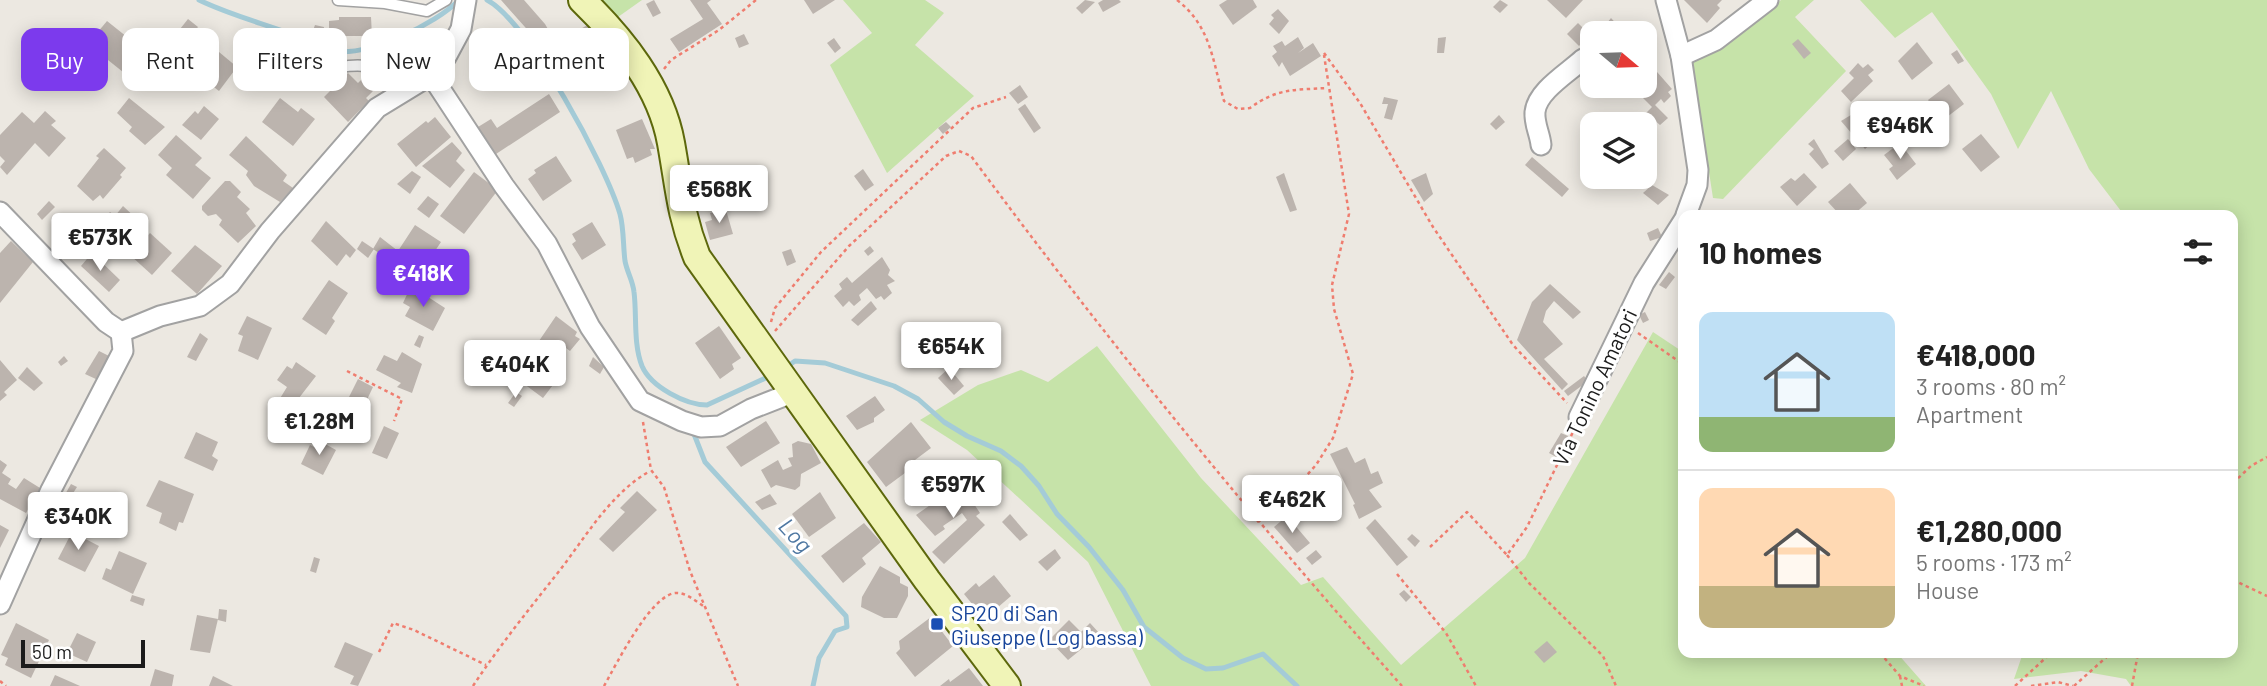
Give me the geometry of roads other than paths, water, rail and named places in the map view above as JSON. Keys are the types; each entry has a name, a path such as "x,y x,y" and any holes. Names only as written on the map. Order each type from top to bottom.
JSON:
{"street":[{"path":"455,40 461,29 466,0"},
{"path":"582,0 608,25 649,83 671,141 682,221 696,257 1007,686"},
{"path":"1666,0 1681,56 1698,170 1697,185 1688,210"},
{"path":"1681,56 1716,40 1768,0"},
{"path":"1541,145 1535,122 1537,104 1580,62"},
{"path":"121,332 160,316 200,306 218,295 377,108 403,91"},
{"path":"440,91 547,244 590,327 640,401 701,427 720,426 751,409 792,393"},
{"path":"0,212 106,322 121,332"},
{"name":"Via Tonino Amatori","path":"1579,417 1644,283 1678,229"},
{"path":"0,604 51,490 122,351 121,332"}],"lane":[{"path":"338,0 386,3 427,11 446,0"}],"waterway":[{"path":"199,0 323,48 348,52 400,37 435,19 459,0"},
{"path":"487,0 524,36 544,65 583,131 612,192 620,214 625,261 633,288 637,348 647,374 670,393 689,402 707,405 770,376"},
{"path":"785,368 795,361 825,363 894,386 918,399 944,422 1001,451 1021,466 1039,486 1057,514 1089,547 1123,590 1144,627 1183,658 1206,669 1223,668 1263,654 1297,686"},
{"name":"Log","path":"692,429 705,462 846,616 847,627 835,631 819,658 813,686"}],"place":[{"name":"SP20 di San Giuseppe (Log bassa)","path":"937,624"}]}
